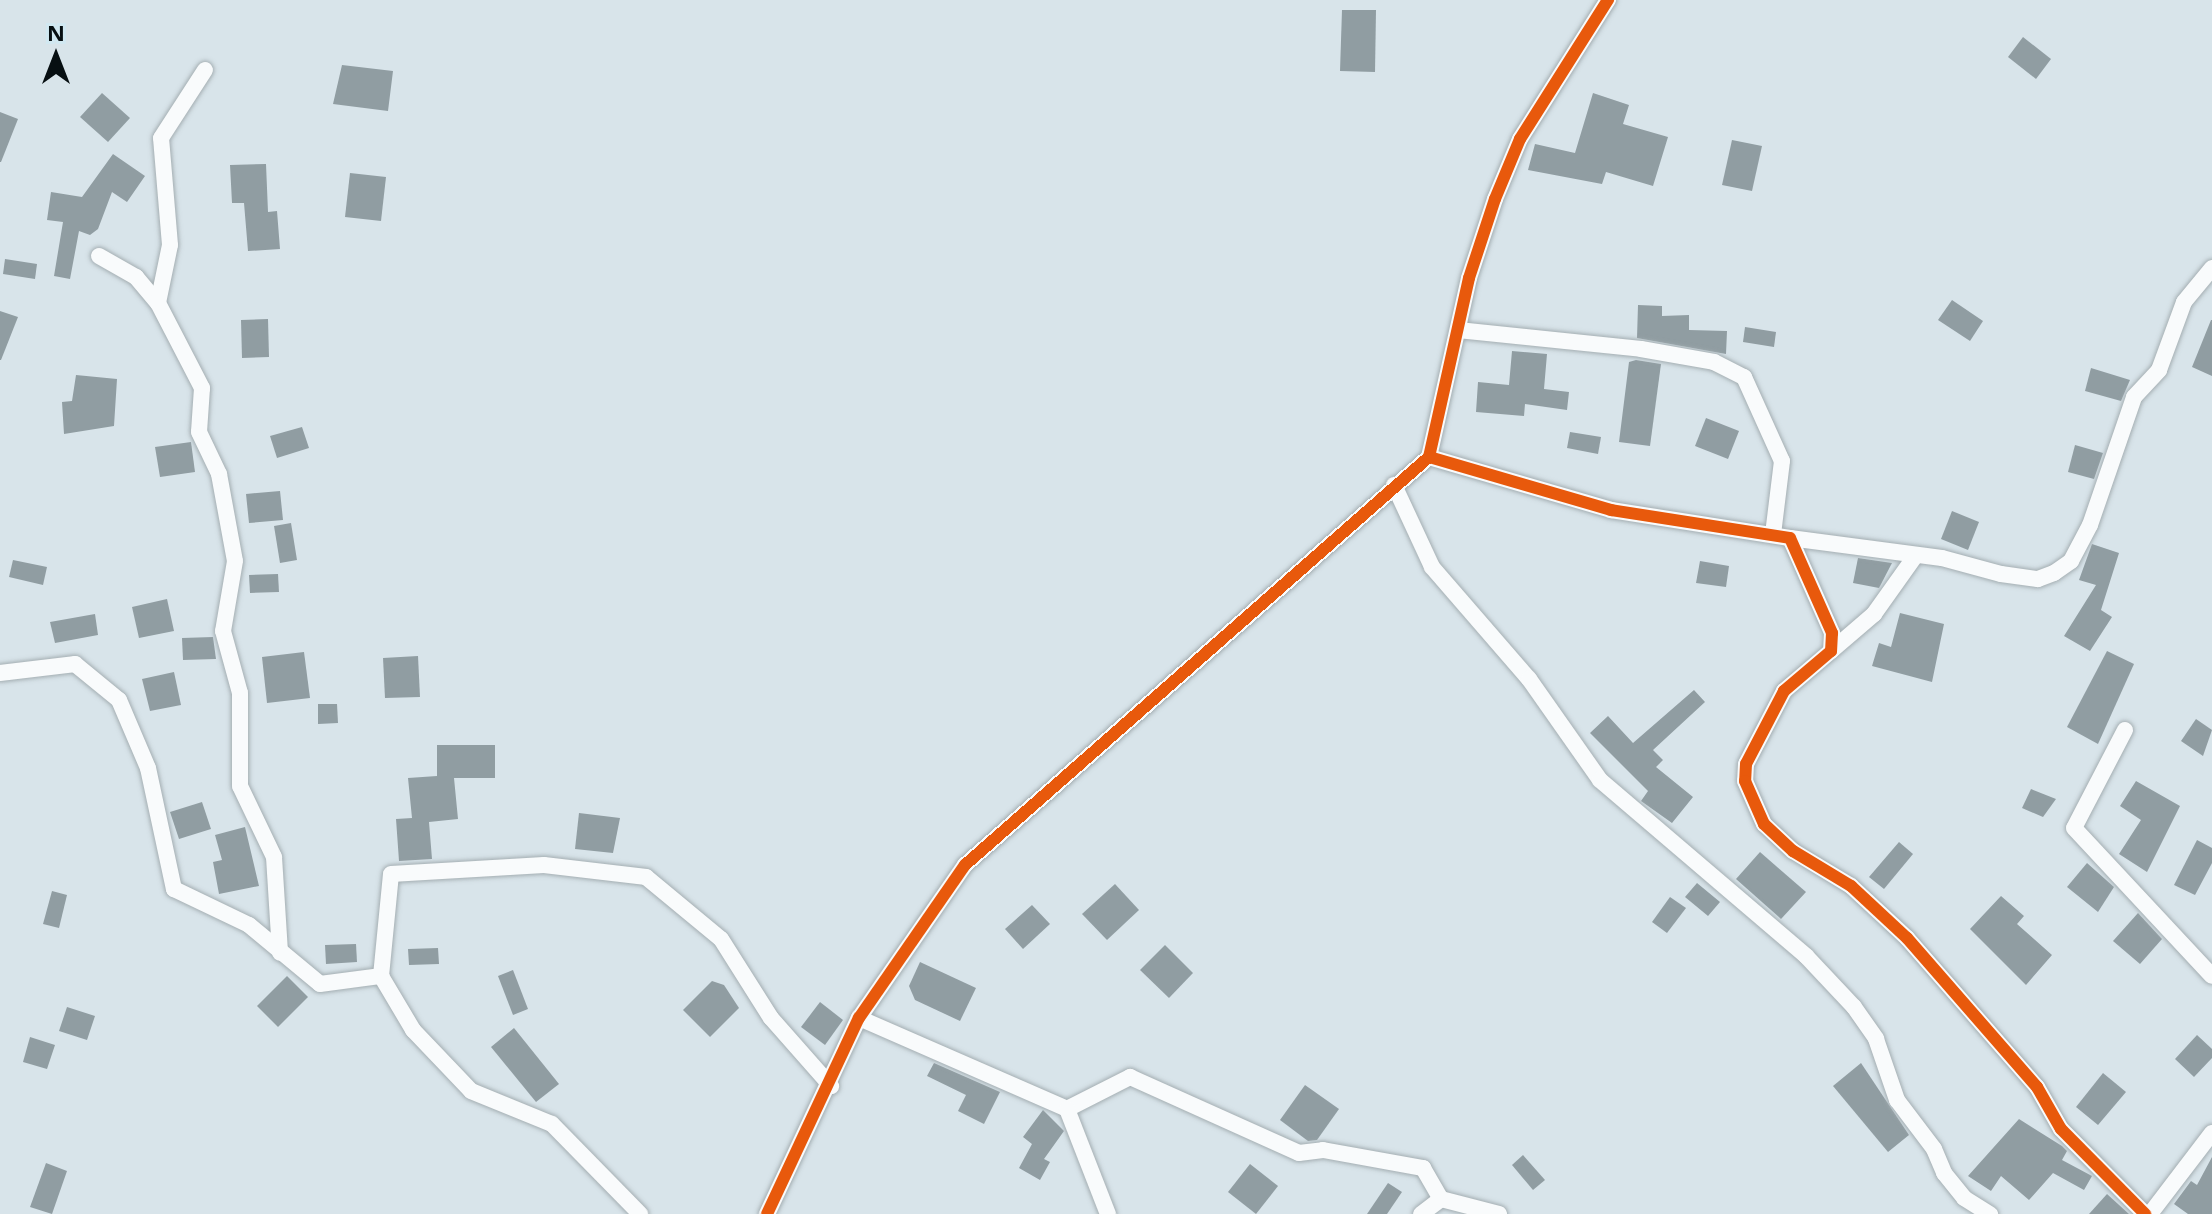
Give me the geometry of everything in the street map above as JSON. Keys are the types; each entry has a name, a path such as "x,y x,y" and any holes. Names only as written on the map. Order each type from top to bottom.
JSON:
{"street":[{"path":"767,1214 831,1086 859,1018 965,865 1004,825 1204,661 1394,485 1429,457 1473,264 1520,139 1608,0"},
{"path":"158,303 170,245 161,138 205,70"},
{"path":"99,256 136,277 158,303 202,388 199,432 224,503 235,561 223,631 240,693 240,786 274,857 280,953"},
{"path":"1429,457 1611,510 1916,555 2038,579 2071,561 2134,397 2159,370 2184,302 2212,268"},
{"path":"1458,330 1641,349 1737,372 1752,390 1782,461 1773,534"},
{"path":"1394,485 1432,567 1529,679 1600,780 1806,956 1854,1007 1876,1039 1897,1100 1934,1149 1944,1173 1964,1198 1990,1214"},
{"path":"1790,538 1832,633 1831,651"},
{"path":"1916,555 1866,622 1784,691 1746,764 1745,781 1764,824 1793,851 1851,886 1907,938 2037,1087 2061,1129 2148,1214 2212,1133"},
{"path":"0,673 75,664 119,700 148,768 174,889 249,925 320,984 381,976"},
{"path":"2125,730 2074,828 2212,976"},
{"path":"640,1214 552,1124 471,1091 413,1030 381,976 391,874 544,865 646,877 721,939 771,1018 831,1086"},
{"path":"859,1018 1067,1109 1108,1214"},
{"path":"1067,1109 1130,1077 1299,1153 1323,1150 1423,1168 1441,1199 1499,1214"},
{"path":"1421,1214 1441,1199"}],"building":[{"path":"1342,10 1376,10 1375,72 1340,71"},
{"path":"2023,37 2051,59 2036,79 2008,57"},
{"path":"342,65 393,71 388,111 333,104"},
{"path":"102,93 130,118 108,142 80,117"},
{"path":"1593,93 1629,105 1623,124 1668,137 1653,186 1606,172 1602,184 1528,170 1535,144 1575,153"},
{"path":"0,112 18,119 1,162 0,162"},
{"path":"1732,140 1762,146 1752,191 1722,185"},
{"path":"113,154 145,176 127,202 112,192 98,229 90,235 79,231 70,279 54,276 63,222 47,220 51,192 82,197"},
{"path":"266,164 268,212 277,211 280,249 248,251 244,203 232,203 230,165"},
{"path":"350,173 386,177 381,221 345,217"},
{"path":"5,259 37,264 35,279 3,274"},
{"path":"1952,300 1983,321 1970,341 1938,320"},
{"path":"1638,305 1662,306 1662,316 1689,315 1689,330 1727,331 1726,354 1637,338"},
{"path":"0,311 18,317 1,360 0,360"},
{"path":"268,319 269,357 242,358 241,320"},
{"path":"2212,320 2212,376 2192,367"},
{"path":"1745,327 1776,332 1774,347 1743,342"},
{"path":"1512,351 1547,354 1544,389 1569,392 1567,410 1525,404 1524,416 1476,412 1478,382 1509,385"},
{"path":"1636,360 1661,364 1650,446 1619,442 1629,362"},
{"path":"2091,368 2130,380 2121,401 2085,391"},
{"path":"76,375 117,379 114,426 64,434 62,402 72,401"},
{"path":"1706,418 1739,431 1728,459 1695,446"},
{"path":"302,427 309,448 277,458 270,436"},
{"path":"1570,432 1601,437 1598,454 1567,448"},
{"path":"191,442 195,472 160,477 155,447"},
{"path":"2075,445 2103,453 2094,479 2068,472"},
{"path":"280,491 283,520 249,523 246,494"},
{"path":"1952,511 1979,522 1968,550 1941,539"},
{"path":"291,523 297,560 280,563 274,526"},
{"path":"2092,544 2119,553 2101,610 2112,617 2090,651 2064,636 2096,585 2079,580"},
{"path":"1858,558 1892,563 1879,588 1853,583"},
{"path":"13,560 47,567 43,585 9,577"},
{"path":"1700,561 1729,566 1726,587 1696,583"},
{"path":"278,574 279,592 250,593 249,575"},
{"path":"167,599 174,631 139,638 132,607"},
{"path":"1900,613 1944,624 1932,682 1872,666 1879,643 1891,647"},
{"path":"95,614 98,635 55,643 50,622"},
{"path":"213,637 216,659 183,660 182,638"},
{"path":"2107,651 2134,664 2098,744 2067,727"},
{"path":"304,652 310,698 267,703 262,657"},
{"path":"418,656 420,697 385,698 383,658"},
{"path":"174,672 181,705 150,711 142,679"},
{"path":"1694,690 1705,702 1653,750 1663,760 1656,767 1693,797 1672,823 1641,801 1648,791 1590,733 1608,716 1633,743"},
{"path":"318,704 337,704 338,723 318,724"},
{"path":"2196,719 2212,730 2203,756 2181,741"},
{"path":"437,745 495,745 495,778 454,778 458,819 429,822 432,859 399,861 396,819 412,818 408,778 437,776"},
{"path":"2136,781 2180,806 2147,872 2119,854 2141,820 2120,806"},
{"path":"2031,789 2056,799 2043,817 2022,808"},
{"path":"202,802 211,829 179,839 170,812"},
{"path":"579,813 620,818 613,853 575,849"},
{"path":"245,827 259,886 219,894 213,862 222,860 215,835"},
{"path":"2197,840 2212,848 2212,863 2195,895 2174,885"},
{"path":"1899,842 1913,854 1884,889 1869,877"},
{"path":"1760,852 1806,892 1781,919 1736,879"},
{"path":"2087,863 2114,887 2098,912 2067,887"},
{"path":"1697,883 1720,902 1708,916 1685,897"},
{"path":"1115,884 1139,910 1107,940 1082,914"},
{"path":"52,891 67,895 59,928 43,924"},
{"path":"2001,896 2024,916 2017,924 2052,955 2026,985 1970,929"},
{"path":"1670,897 1686,908 1667,933 1652,922"},
{"path":"1032,905 1050,924 1023,949 1005,929"},
{"path":"2138,913 2162,939 2140,964 2113,941"},
{"path":"356,944 357,962 326,964 325,945"},
{"path":"1165,945 1193,973 1169,998 1140,970"},
{"path":"438,948 439,964 409,965 408,949"},
{"path":"920,962 976,988 960,1021 915,1000 909,986"},
{"path":"513,970 528,1009 513,1015 498,976"},
{"path":"287,976 308,997 278,1027 257,1006"},
{"path":"712,981 724,985 739,1008 710,1037 683,1010"},
{"path":"820,1002 843,1020 825,1045 801,1027"},
{"path":"67,1007 95,1016 87,1040 59,1031"},
{"path":"514,1028 559,1084 536,1102 491,1047"},
{"path":"2197,1035 2212,1049 2212,1058 2194,1077 2175,1059"},
{"path":"30,1037 55,1045 47,1069 23,1062"},
{"path":"934,1063 1000,1092 984,1124 958,1111 966,1095 927,1076"},
{"path":"1861,1063 1909,1135 1888,1152 1833,1086"},
{"path":"2103,1073 2126,1092 2098,1125 2076,1107"},
{"path":"1305,1085 1339,1109 1317,1140 1308,1141 1280,1120"},
{"path":"1043,1110 1064,1131 1044,1159 1050,1162 1040,1180 1019,1168 1032,1144 1023,1137"},
{"path":"2019,1119 2062,1146 2067,1151 2062,1160 2092,1176 2084,1190 2053,1173 2029,1200 2001,1176 1991,1191 1968,1176"},
{"path":"1523,1155 1545,1180 1533,1190 1512,1165"},
{"path":"2212,1157 2212,1214 2188,1214 2174,1204 2191,1181 2197,1185"},
{"path":"46,1163 67,1171 52,1214 30,1207"},
{"path":"1250,1164 1278,1186 1256,1214 1228,1192"},
{"path":"1388,1183 1402,1192 1387,1214 1367,1214"},
{"path":"2107,1194 2129,1214 2089,1214"}],"cycle path":[{"path":"767,1214 859,1018 965,865 1429,457 1469,278 1495,199 1520,139 1608,0"},
{"path":"1429,457 1611,510 1790,538 1832,633 1831,651 1784,691 1746,764 1745,781 1764,824 1793,851 1851,886 1907,938 2037,1087 2061,1129 2145,1214"}]}
